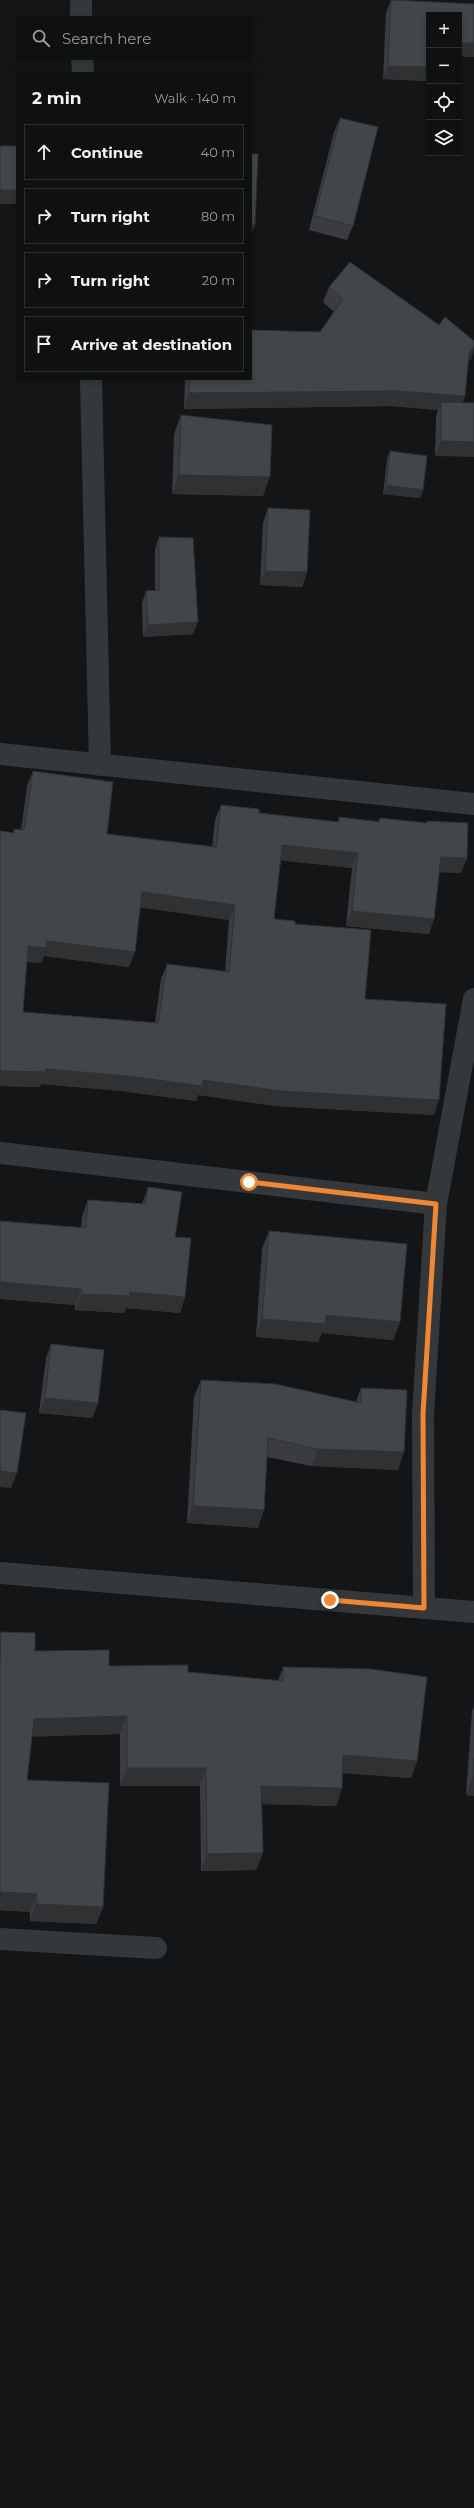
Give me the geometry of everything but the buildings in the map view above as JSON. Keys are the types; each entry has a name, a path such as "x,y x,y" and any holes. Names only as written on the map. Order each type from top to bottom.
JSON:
{"street":[{"path":"81,0 81,16"},
{"path":"82,60 83,72"},
{"path":"91,380 100,765"},
{"path":"0,754 474,804"},
{"path":"424,1608 423,1414 436,1204 474,999"},
{"path":"0,1153 436,1204"},
{"path":"0,1573 474,1612"},
{"path":"0,1939 156,1948"}],"route":[{"path":"249,1182 436,1204 423,1414 424,1608 330,1600"}]}
